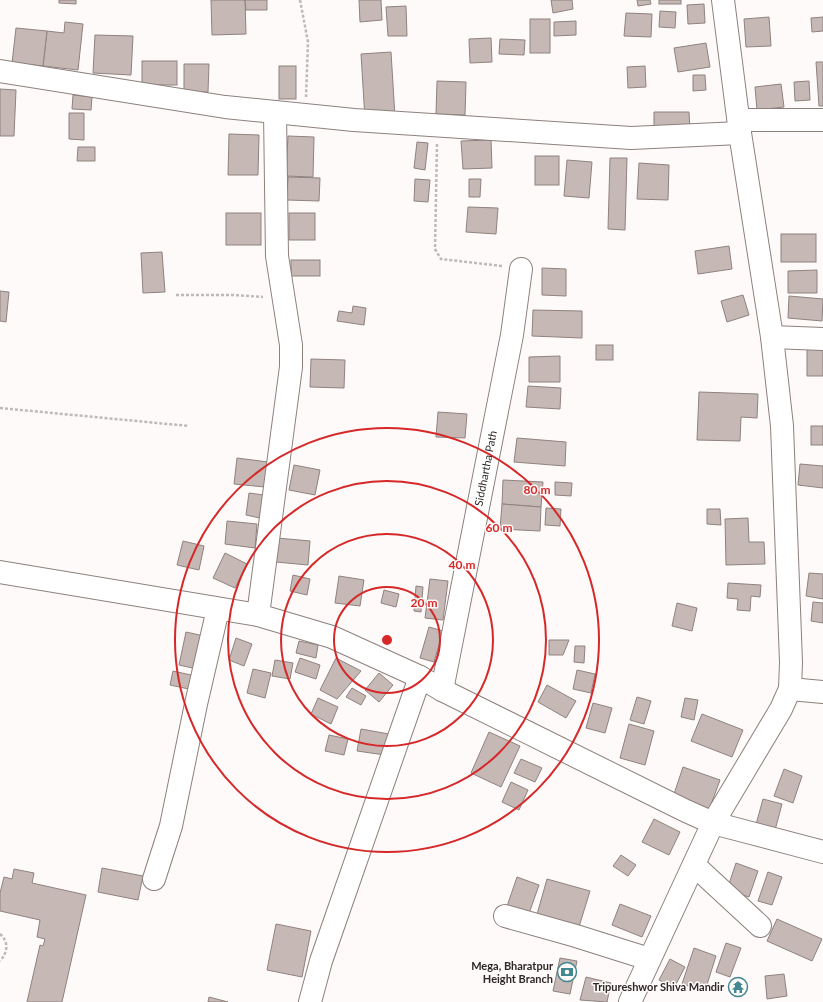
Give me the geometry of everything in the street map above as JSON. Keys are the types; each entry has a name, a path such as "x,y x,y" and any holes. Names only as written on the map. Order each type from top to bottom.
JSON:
{"street":[{"path":"630,1002 713,823 780,709 790,689 791,662 782,426 772,337 739,127 723,0"},
{"path":"0,71 211,105 275,112 354,120 631,138 823,120"},
{"path":"258,615 291,367 291,345 277,256 275,112"},
{"name":"Siddhartha Path","path":"442,690 512,335 521,269"},
{"path":"772,337 823,339"},
{"path":"0,572 258,615 332,637 420,677 442,690 713,823 823,852"},
{"path":"154,879 171,826 196,704 218,609"},
{"path":"310,1002 321,961 420,677"},
{"path":"790,689 823,692"},
{"path":"694,865 760,926"},
{"path":"505,916 649,959"}],"path":[{"path":"300,0 308,42 306,115"},
{"path":"437,125 435,249 441,259 521,269"},
{"path":"176,295 234,295 284,299"},
{"path":"0,408 189,426"},
{"path":"0,934 7,945 4,956 0,961"}],"building":[{"path":"59,0 76,0 76,4 59,3"},
{"path":"211,0 245,0 246,34 212,35"},
{"path":"245,0 267,0 267,10 246,10"},
{"path":"359,0 381,0 382,20 360,22"},
{"path":"551,0 572,0 573,9 553,13"},
{"path":"637,0 650,0 651,4 638,6"},
{"path":"659,0 681,0 681,4 659,4"},
{"path":"704,4 705,23 688,24 687,5"},
{"path":"406,6 407,36 388,36 386,7"},
{"path":"660,11 676,12 675,28 659,27"},
{"path":"626,13 652,14 651,37 624,36"},
{"path":"769,17 771,46 746,47 744,19"},
{"path":"823,17 823,31 812,32 811,18"},
{"path":"530,19 550,19 550,53 530,53"},
{"path":"576,21 576,35 554,36 554,22"},
{"path":"65,22 83,24 78,70 43,66 47,31 64,33"},
{"path":"16,28 47,31 43,66 12,63"},
{"path":"95,35 133,36 131,75 93,73"},
{"path":"491,38 492,62 470,63 469,39"},
{"path":"500,39 525,40 524,55 499,54"},
{"path":"706,43 710,67 678,72 674,48"},
{"path":"391,52 395,117 365,119 361,54"},
{"path":"142,61 177,61 177,85 142,85"},
{"path":"816,62 823,62 823,106 819,106"},
{"path":"184,64 209,64 208,92 184,92"},
{"path":"279,66 296,66 296,99 279,99"},
{"path":"645,66 646,87 628,88 627,67"},
{"path":"693,75 705,75 706,90 693,91"},
{"path":"437,81 466,82 465,115 436,114"},
{"path":"809,81 810,100 795,101 794,82"},
{"path":"781,84 784,107 757,110 755,87"},
{"path":"0,89 16,90 14,136 0,136"},
{"path":"73,95 92,97 91,110 72,109"},
{"path":"654,112 689,112 690,130 654,131"},
{"path":"69,113 84,113 84,140 69,139"},
{"path":"229,134 259,135 258,175 228,175"},
{"path":"288,136 314,137 313,177 286,176"},
{"path":"491,140 492,168 463,169 461,141"},
{"path":"417,142 428,143 425,170 414,168"},
{"path":"78,147 95,147 95,161 77,161"},
{"path":"535,156 559,156 559,185 535,185"},
{"path":"610,158 627,158 625,230 608,229"},
{"path":"567,160 592,162 589,198 564,196"},
{"path":"639,163 669,165 668,200 637,199"},
{"path":"288,177 320,178 319,201 287,200"},
{"path":"415,179 430,180 428,202 414,201"},
{"path":"469,179 481,179 480,197 469,197"},
{"path":"468,207 498,208 496,234 466,232"},
{"path":"226,213 261,213 261,245 226,245"},
{"path":"289,213 315,213 315,240 289,240"},
{"path":"781,234 816,234 816,262 781,262"},
{"path":"729,246 732,269 698,274 695,251"},
{"path":"162,252 165,292 143,293 141,253"},
{"path":"291,260 320,260 320,276 291,276"},
{"path":"542,268 566,269 566,296 542,295"},
{"path":"817,270 817,293 788,293 788,271"},
{"path":"0,291 9,292 6,322 0,321"},
{"path":"743,295 749,315 727,322 721,301"},
{"path":"789,296 823,299 822,321 788,318"},
{"path":"353,306 366,308 364,325 337,321 339,311 352,313"},
{"path":"533,310 582,311 582,338 532,336"},
{"path":"596,345 613,345 613,360 596,360"},
{"path":"823,345 823,376 807,376 807,346"},
{"path":"560,356 560,382 529,382 529,357"},
{"path":"311,359 345,360 344,388 310,387"},
{"path":"528,386 561,388 560,409 526,407"},
{"path":"699,392 758,394 757,418 741,417 740,441 697,440"},
{"path":"438,412 467,414 465,438 436,437"},
{"path":"811,426 823,426 823,445 811,445"},
{"path":"517,438 566,442 565,466 514,462"},
{"path":"237,458 268,462 265,487 234,484"},
{"path":"800,464 823,466 823,488 798,485"},
{"path":"294,465 320,470 315,495 289,490"},
{"path":"503,480 543,482 541,507 502,504"},
{"path":"555,482 572,483 571,496 555,495"},
{"path":"249,493 264,495 260,518 246,515"},
{"path":"502,504 541,507 540,531 500,529"},
{"path":"546,508 561,509 560,526 545,525"},
{"path":"707,509 720,509 721,525 707,524"},
{"path":"748,518 749,542 764,542 765,564 726,565 725,519"},
{"path":"227,521 257,524 255,548 225,544"},
{"path":"277,538 310,541 308,565 276,562"},
{"path":"183,541 204,546 199,570 177,565"},
{"path":"225,553 247,564 235,588 213,578"},
{"path":"809,573 823,574 823,599 806,596"},
{"path":"293,575 310,579 307,595 290,591"},
{"path":"339,576 364,580 360,606 335,603"},
{"path":"430,579 448,581 443,620 425,618"},
{"path":"728,583 761,585 760,597 751,596 750,611 737,610 738,599 727,598"},
{"path":"416,586 423,587 421,612 414,611"},
{"path":"384,590 399,594 396,607 381,603"},
{"path":"813,602 823,603 823,623 811,621"},
{"path":"677,603 697,608 692,631 672,626"},
{"path":"429,627 443,631 434,662 420,658"},
{"path":"186,632 204,636 197,669 179,665"},
{"path":"236,638 252,644 244,666 229,660"},
{"path":"549,640 569,640 563,655 549,655"},
{"path":"299,641 318,645 316,658 296,653"},
{"path":"575,646 585,646 584,663 574,662"},
{"path":"300,658 320,665 316,679 295,672"},
{"path":"336,658 361,671 337,699 320,690"},
{"path":"275,660 293,663 290,679 272,676"},
{"path":"253,669 271,673 265,698 247,693"},
{"path":"577,670 595,674 591,693 573,689"},
{"path":"173,671 200,677 198,691 170,685"},
{"path":"379,673 393,685 379,702 365,690"},
{"path":"547,685 576,701 566,718 538,702"},
{"path":"352,688 366,696 361,705 346,697"},
{"path":"637,697 651,701 644,724 630,720"},
{"path":"318,698 338,707 331,724 311,714"},
{"path":"685,698 698,700 694,720 681,717"},
{"path":"593,703 612,708 605,733 586,728"},
{"path":"702,714 743,730 732,757 691,741"},
{"path":"629,724 654,731 645,765 620,758"},
{"path":"361,729 389,734 385,755 357,751"},
{"path":"489,732 520,746 501,787 471,773"},
{"path":"329,735 348,739 344,755 325,751"},
{"path":"521,759 542,768 535,782 514,773"},
{"path":"683,767 720,780 708,813 672,800"},
{"path":"784,769 802,776 793,803 774,796"},
{"path":"511,782 528,790 519,810 502,802"},
{"path":"763,799 782,804 774,834 755,828"},
{"path":"654,819 680,832 669,855 642,842"},
{"path":"621,855 636,865 628,876 613,866"},
{"path":"736,863 758,871 749,897 727,890"},
{"path":"102,868 143,876 138,900 98,892"},
{"path":"14,869 34,873 32,883 86,895 62,1002 27,1002 40,945 43,946 45,939 37,937 40,920 0,911 0,893 4,877 12,879"},
{"path":"768,872 782,877 772,905 758,901"},
{"path":"517,877 539,885 526,922 504,915"},
{"path":"547,879 590,891 578,930 536,918"},
{"path":"620,904 651,916 642,937 612,925"},
{"path":"777,919 822,939 812,961 767,941"},
{"path":"276,924 311,931 302,977 267,970"},
{"path":"726,943 741,948 730,977 716,972"},
{"path":"694,948 716,956 705,991 682,984"},
{"path":"560,958 577,961 570,994 553,991"},
{"path":"670,959 685,967 674,988 659,980"},
{"path":"784,974 787,996 767,999 765,976"},
{"path":"586,977 611,983 607,1002 580,1000"},
{"path":"209,997 228,1002 208,1002"}],"place":[{"name":"Mega, Bharatpur Height Branch","path":"567,972"},
{"name":"Tripureshwor Shiva Mandir","path":"738,987"}]}
